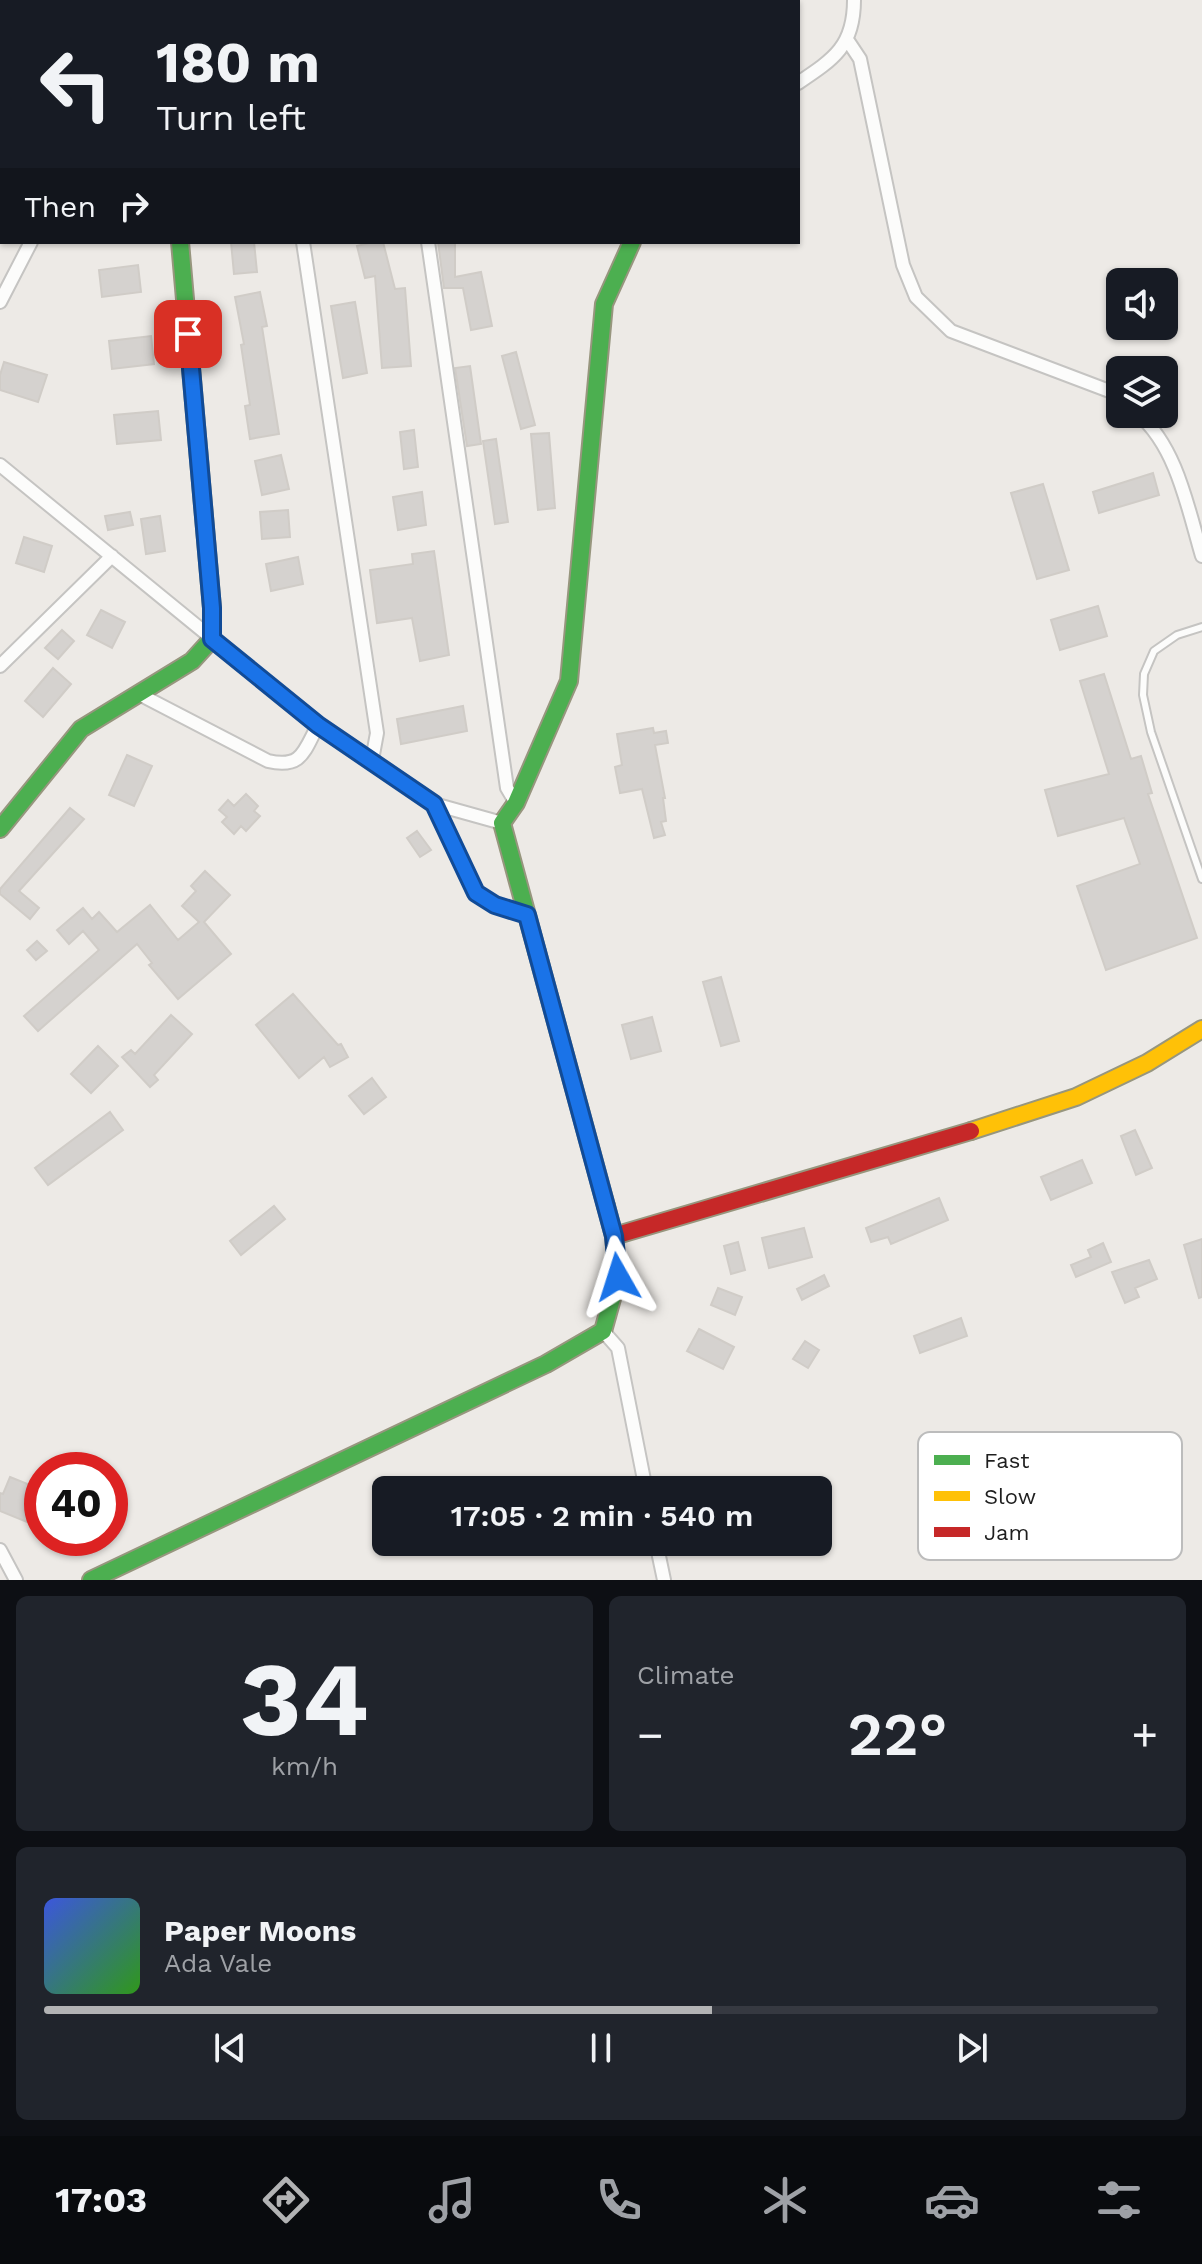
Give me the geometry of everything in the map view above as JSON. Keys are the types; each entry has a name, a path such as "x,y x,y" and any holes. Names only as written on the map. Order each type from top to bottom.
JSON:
{"street":[{"path":"800,82 821,68 848,41 854,0"},
{"path":"848,41 860,59 903,265 916,297 951,331 1106,390"},
{"path":"0,302 30,244"},
{"path":"0,829 81,729 192,661 212,639 212,608 180,244"},
{"path":"303,244 377,733 372,760"},
{"path":"428,244 507,788 516,803"},
{"path":"502,823 516,803 569,681 604,304 631,244"},
{"path":"1154,428 1178,477 1202,556"},
{"path":"0,465 318,725 434,804 502,823"},
{"path":"0,666 112,556"},
{"path":"139,694 268,761 284,765 293,763 302,754 318,725"},
{"path":"434,804 476,893 495,905 527,915"},
{"path":"91,1580 546,1364 603,1331 618,1277 614,1236 502,823"},
{"path":"614,1236 980,1129 1076,1097 1147,1063 1202,1029"},
{"path":"603,1331 618,1348 643,1476"},
{"path":"0,1550 16,1580"},
{"path":"659,1556 664,1580"}],"lane":[{"path":"1202,627 1177,635 1154,651 1144,674 1143,695 1151,732 1202,879"}],"building":[{"path":"231,244 254,244 257,272 234,274"},
{"path":"384,244 395,289 405,288 411,366 382,368 375,276 365,278 357,246"},
{"path":"438,244 455,244 455,277 481,272 492,326 471,330 463,288 444,288"},
{"path":"138,265 141,292 102,297 99,270"},
{"path":"260,292 267,326 262,327 279,434 250,439 245,406 250,405 241,345 244,344 235,297"},
{"path":"355,302 367,373 343,378 331,306"},
{"path":"151,336 154,364 112,369 109,341"},
{"path":"516,352 535,425 521,429 502,356"},
{"path":"4,362 47,375 38,402 0,390"},
{"path":"470,366 481,444 467,446 455,368"},
{"path":"158,411 161,440 117,444 114,415"},
{"path":"414,430 418,467 404,469 400,432"},
{"path":"549,433 555,508 538,510 531,434"},
{"path":"496,439 508,522 495,524 483,441"},
{"path":"281,455 289,489 262,495 255,461"},
{"path":"1153,473 1159,495 1099,513 1093,492"},
{"path":"1043,484 1069,570 1037,579 1011,493"},
{"path":"422,492 426,525 398,530 393,497"},
{"path":"288,510 290,537 262,539 260,512"},
{"path":"130,512 133,525 108,530 105,516"},
{"path":"160,516 165,551 146,554 141,519"},
{"path":"24,537 52,546 44,572 16,563"},
{"path":"434,551 449,655 420,661 412,618 377,623 370,570 413,564 412,554"},
{"path":"298,557 303,584 271,591 266,564"},
{"path":"1098,606 1107,636 1060,650 1051,620"},
{"path":"101,610 125,622 112,648 87,635"},
{"path":"62,630 74,641 58,659 45,648"},
{"path":"53,668 71,684 43,717 25,701"},
{"path":"1104,674 1131,759 1141,756 1152,793 1148,794 1197,938 1106,970 1077,886 1140,864 1124,818 1058,836 1045,790 1109,774 1080,681"},
{"path":"463,706 467,731 401,744 397,719"},
{"path":"653,728 654,733 666,731 668,743 655,745 666,821 661,822 665,835 654,838 642,789 620,793 615,767 622,765 617,734"},
{"path":"127,755 152,766 134,806 109,795"},
{"path":"246,794 258,806 254,811 260,816 246,831 241,826 234,834 222,822 227,817 219,810 228,800 234,806"},
{"path":"70,808 84,819 19,891 39,908 30,919 0,894 0,889"},
{"path":"417,831 431,850 420,857 407,838"},
{"path":"205,871 230,895 204,922 231,954 178,999 149,965 152,963 137,944 38,1031 24,1016 99,950 83,931 69,944 57,930 83,908 92,919 99,912 117,932 150,905 178,940 199,922 182,906 196,891 191,886"},
{"path":"37,941 47,951 36,960 27,950"},
{"path":"721,977 739,1041 721,1046 703,982"},
{"path":"293,994 338,1045 341,1044 348,1057 330,1067 324,1057 299,1078 256,1025"},
{"path":"171,1015 192,1034 154,1075 158,1080 150,1087 122,1057 131,1050 135,1054"},
{"path":"652,1017 661,1051 631,1059 622,1025"},
{"path":"98,1046 118,1066 91,1093 71,1074"},
{"path":"372,1078 386,1097 364,1114 349,1096"},
{"path":"110,1112 123,1130 48,1185 35,1168"},
{"path":"1135,1130 1152,1168 1136,1175 1121,1136"},
{"path":"1082,1160 1092,1183 1051,1200 1041,1177"},
{"path":"939,1198 948,1220 891,1244 888,1237 871,1242 866,1228"},
{"path":"274,1206 285,1219 241,1255 230,1241"},
{"path":"804,1228 812,1257 769,1268 762,1238"},
{"path":"1202,1239 1202,1297 1199,1298 1184,1245"},
{"path":"738,1242 745,1270 731,1274 724,1246"},
{"path":"1103,1243 1111,1262 1076,1277 1071,1265 1091,1257 1088,1250"},
{"path":"1149,1260 1157,1279 1135,1288 1139,1297 1125,1303 1112,1272"},
{"path":"824,1275 829,1286 802,1300 797,1289"},
{"path":"718,1288 742,1297 735,1315 711,1305"},
{"path":"961,1318 967,1336 920,1353 914,1336"},
{"path":"699,1329 734,1347 723,1369 687,1351"},
{"path":"805,1341 819,1350 808,1368 793,1359"},
{"path":"10,1477 24,1483 24,1521 0,1511 0,1493 3,1494"}],"traffic: fast":[{"path":"0,829 81,729 192,661 212,639 212,608 180,244"},
{"path":"537,952 502,823 516,803 569,681 604,304 631,244"},
{"path":"91,1580 546,1364 603,1331 618,1277 614,1236 606,1206"}],"traffic: slow":[{"path":"971,1131 1076,1097 1147,1063 1202,1029"}],"traffic: jam":[{"path":"537,952 606,1206"},
{"path":"614,1236 971,1131"}],"route":[{"path":"188,334 212,608 212,639 318,725 434,804 476,893 495,905 527,915 614,1236 618,1277"}]}
